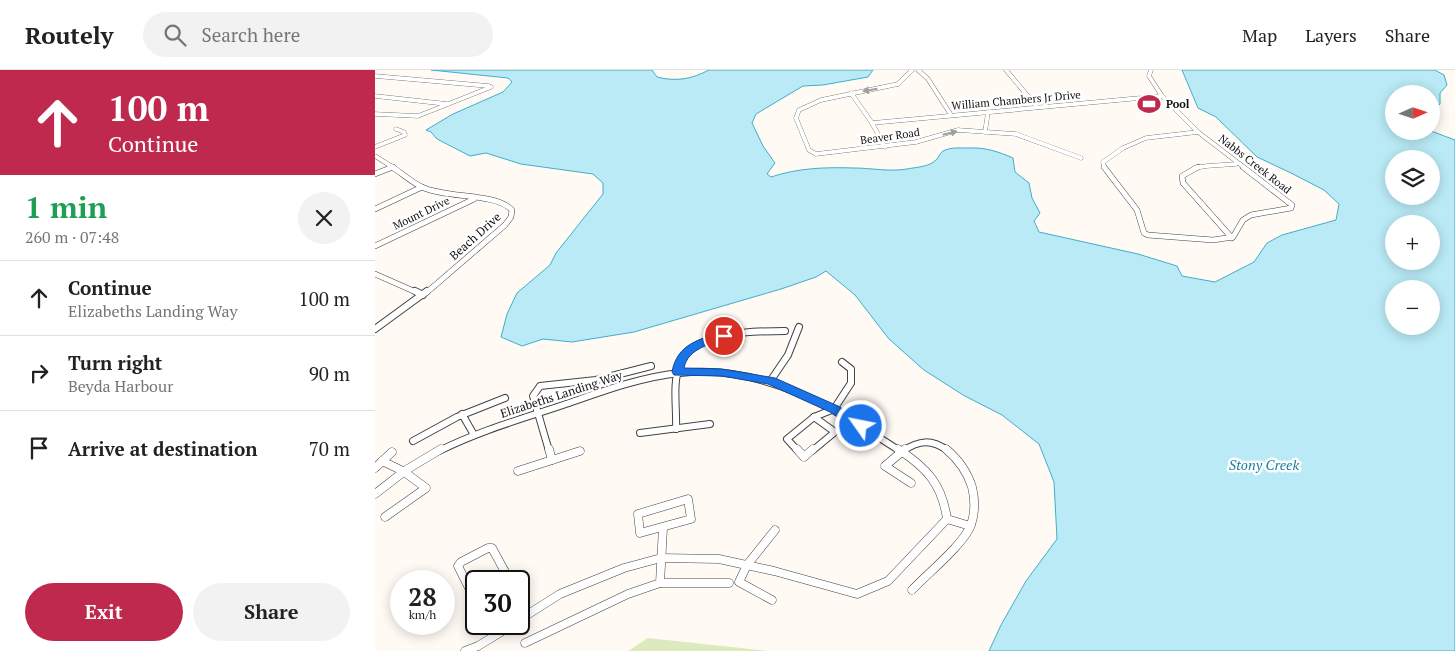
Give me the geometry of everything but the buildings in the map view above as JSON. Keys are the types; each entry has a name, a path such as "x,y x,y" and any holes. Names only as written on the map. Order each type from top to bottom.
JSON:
{"street":[{"path":"885,146 872,122 851,93 897,84 912,70"},
{"path":"918,70 928,79 951,115"},
{"path":"1006,70 1037,107"},
{"name":"Nabbs Creek Road","path":"1151,70 1149,76 1162,96 1198,132 1236,164 1249,171 1292,205 1291,208 1247,217 1241,223 1240,230 1232,238"},
{"path":"375,76 491,87 419,116 375,114"},
{"name":"Beaver Road","path":"851,93 810,104 797,114 795,118 809,150 816,154 916,142 958,130 1016,134 1081,158"},
{"path":"375,96 448,104"},
{"name":"William Chambers Jr Drive","path":"872,122 1162,96"},
{"path":"985,132 989,112"},
{"path":"375,147 405,135 404,132 396,129"},
{"path":"1198,132 1146,138 1123,148 1103,162 1103,170 1137,210 1144,233 1148,235 1218,240 1232,238"},
{"name":"Beach Drive","path":"375,156 422,187 453,196 487,199 506,204 512,210 511,217 505,225 423,295 375,329"},
{"path":"1232,238 1183,183 1182,176 1185,172 1198,168 1236,164"},
{"path":"375,174 393,167"},
{"path":"375,209 422,187"},
{"name":"Mount Drive","path":"375,246 475,198"},
{"path":"375,274 423,295"},
{"path":"771,380 782,366 795,340 799,327"},
{"path":"676,429 678,372 680,361 689,348 714,338 734,333 785,330"},
{"path":"814,417 835,432 804,457 787,439 814,417 834,409 851,383 851,369 842,362"},
{"path":"552,460 533,396 540,386 596,380 651,366"},
{"name":"Elizabeths Landing Way","path":"375,494 403,471 441,449 538,413 625,385 678,372 722,372 771,380 834,409 914,460 936,484 943,496 947,519"},
{"path":"413,441 436,426 461,414 505,398"},
{"path":"461,414 474,436"},
{"path":"640,434 710,424"},
{"path":"911,483 885,466 901,452 916,443 926,441 937,444 948,451 966,468 975,500 971,526 951,550 912,590"},
{"path":"518,471 580,451"},
{"path":"375,468 392,452"},
{"path":"383,461 403,471 426,488 385,517"},
{"path":"688,500 691,519 663,528 640,533 638,514 688,500"},
{"path":"530,613 560,594 624,568 661,558 719,559 857,594 888,581 947,519 971,526"},
{"path":"660,583 663,528"},
{"path":"772,600 739,582 747,565 775,530"},
{"path":"465,580 458,566 461,562 488,548 492,548 504,570"},
{"path":"525,643 628,594 660,583 729,583"},
{"path":"465,651 478,646 496,635"}],"green space":[{"path":"648,638 769,651 628,651"}],"water":[{"name":"Stony Creek","path":"431,70 652,70 657,77 677,79 696,76 709,70 873,70 868,77 823,85 803,86 756,114 752,123 763,146 775,163 767,174 771,177 801,170 822,168 900,170 930,164 943,151 949,149 981,148 992,150 1013,158 1015,172 1029,183 1032,198 1040,213 1034,221 1039,232 1138,254 1177,266 1182,276 1215,282 1254,262 1267,243 1282,235 1336,220 1339,204 1324,190 1257,157 1216,117 1198,108 1182,70 1435,70 1444,75 1447,85 1440,93 1440,85 1385,85 1385,140 1440,140 1440,134 1455,140 1455,651 989,651 1001,625 1026,581 1057,539 1054,482 1039,444 1002,415 963,395 924,370 889,339 855,295 826,271 816,277 781,289 634,332 572,342 543,339 522,346 501,337 507,314 517,293 550,265 556,253 603,194 603,183 593,174 521,164 486,153 470,156 437,139 431,132 426,130 453,114 503,92 512,82 508,78"}],"place":[{"name":"Pool","path":"1149,104"}],"route":[{"path":"724,336 689,348 680,361 678,372 722,372 771,380 834,409 861,426"}]}
